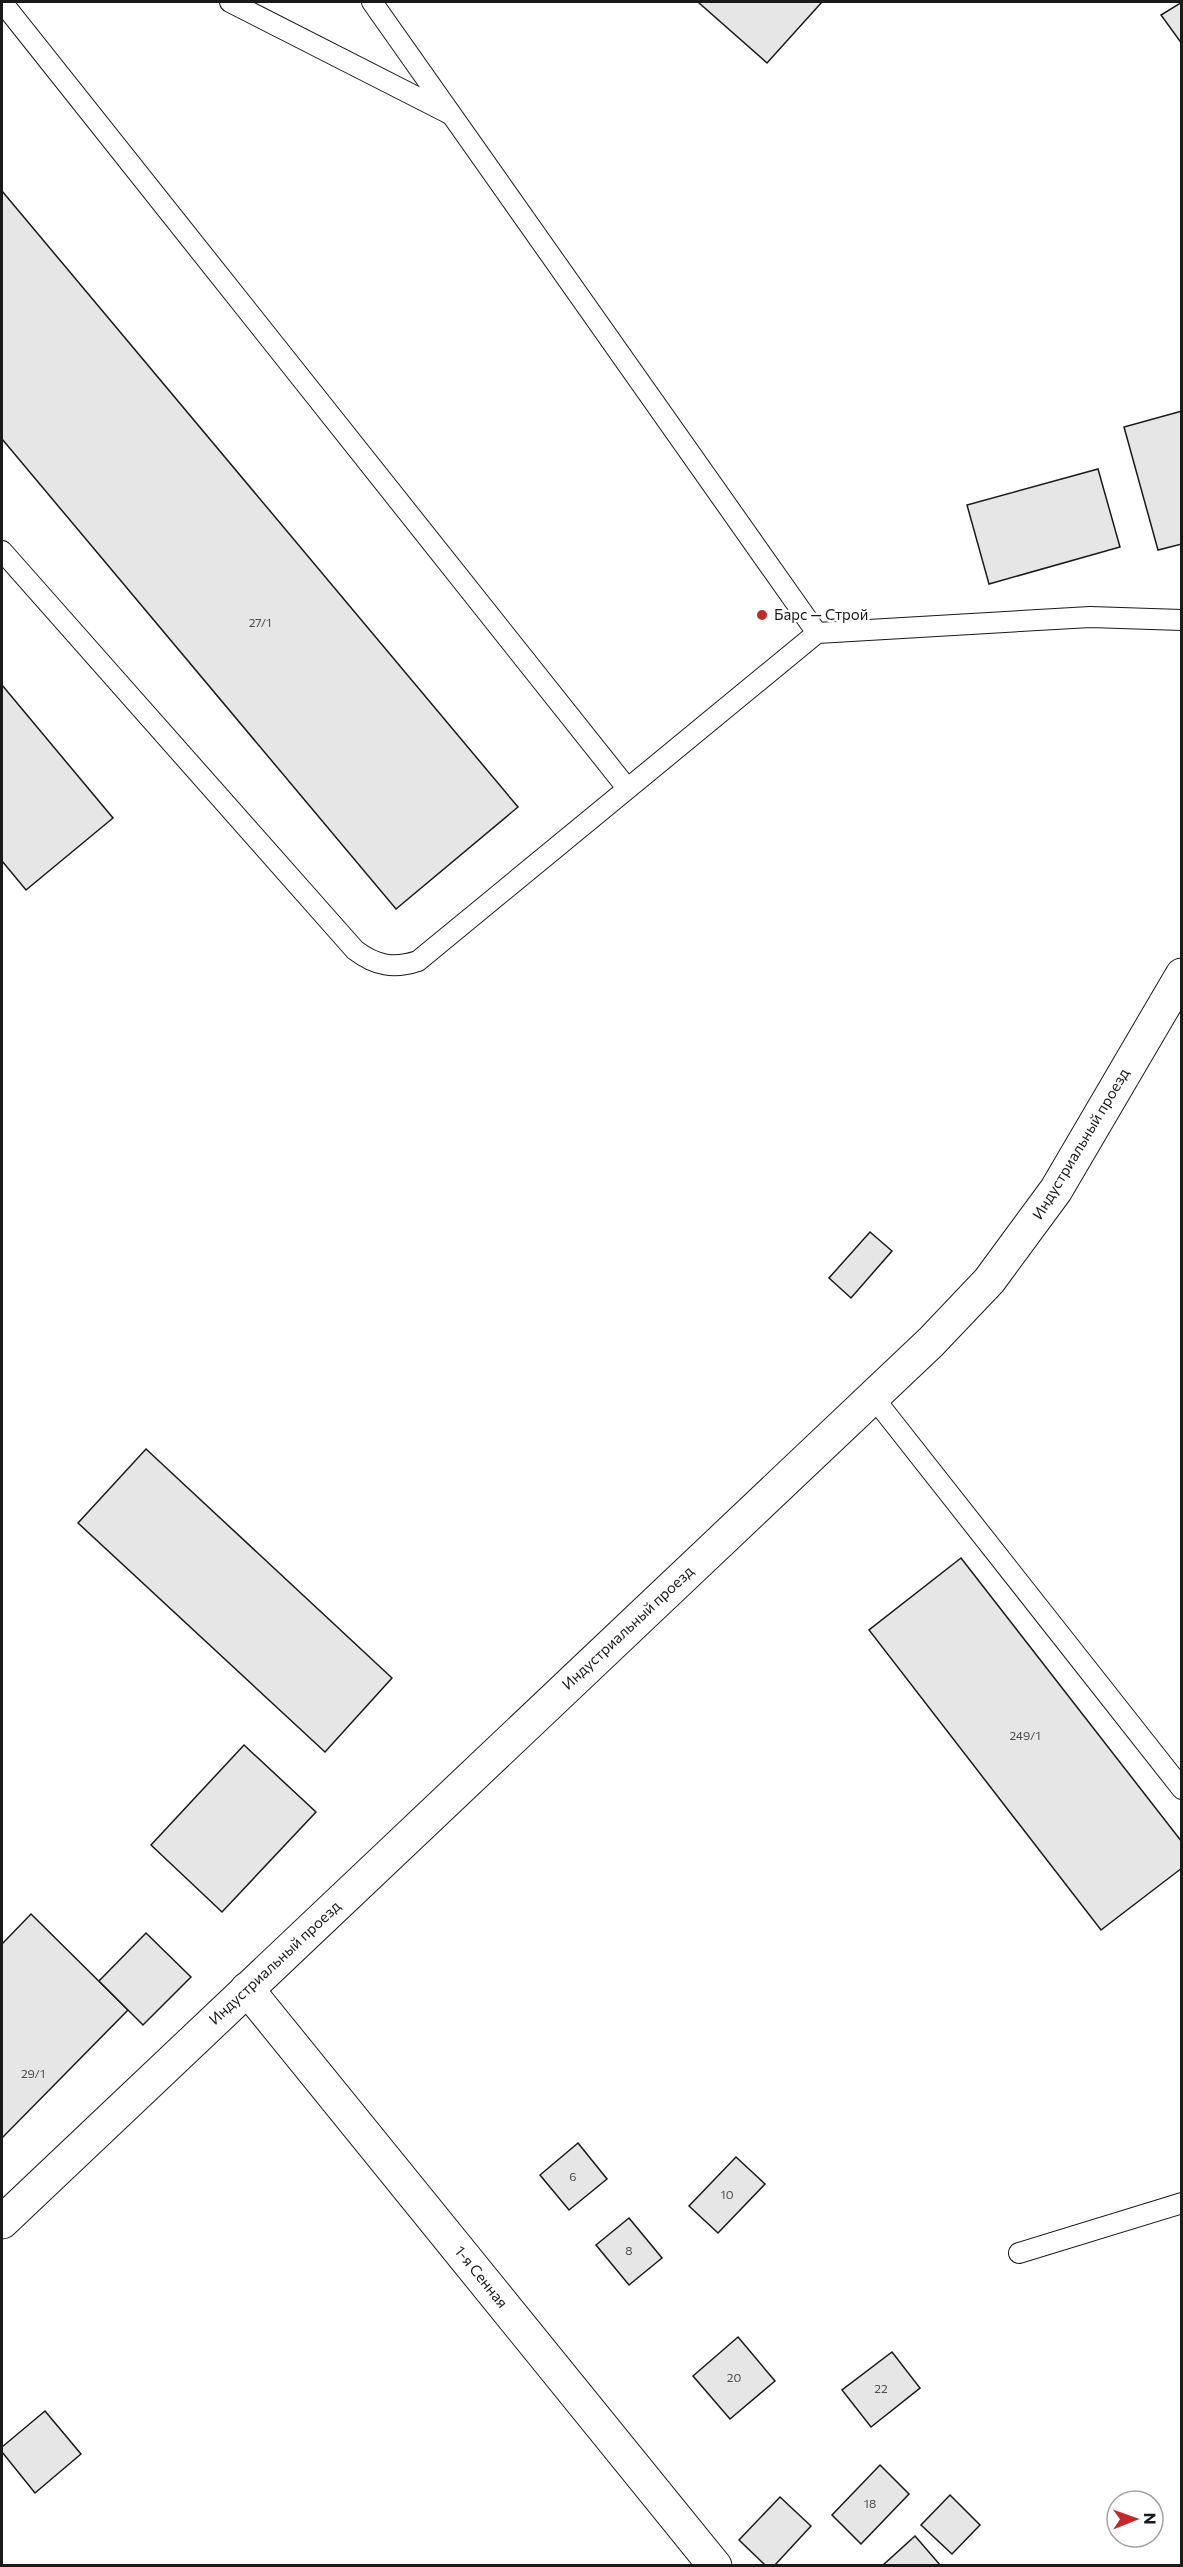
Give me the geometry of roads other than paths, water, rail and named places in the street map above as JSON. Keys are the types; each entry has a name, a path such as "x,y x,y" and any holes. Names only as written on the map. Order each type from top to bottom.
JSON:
{"street":[{"name":"Индустриальный проезд","path":"2,2222 931,1342 989,1281 1056,1190 1182,975"},
{"name":"1-я Сенная","path":"247,1989 715,2565"}],"lane":[{"path":"2,2 627,788"},
{"path":"230,2 452,115"},
{"path":"372,2 817,633"},
{"path":"2,551 356,950 369,961 401,966 418,961 817,633 1090,617 1182,620"},
{"path":"873,1397 1182,1789"},
{"path":"1019,2253 1182,2203"}],"place":[{"name":"Барс — Строй","path":"762,615"}]}
